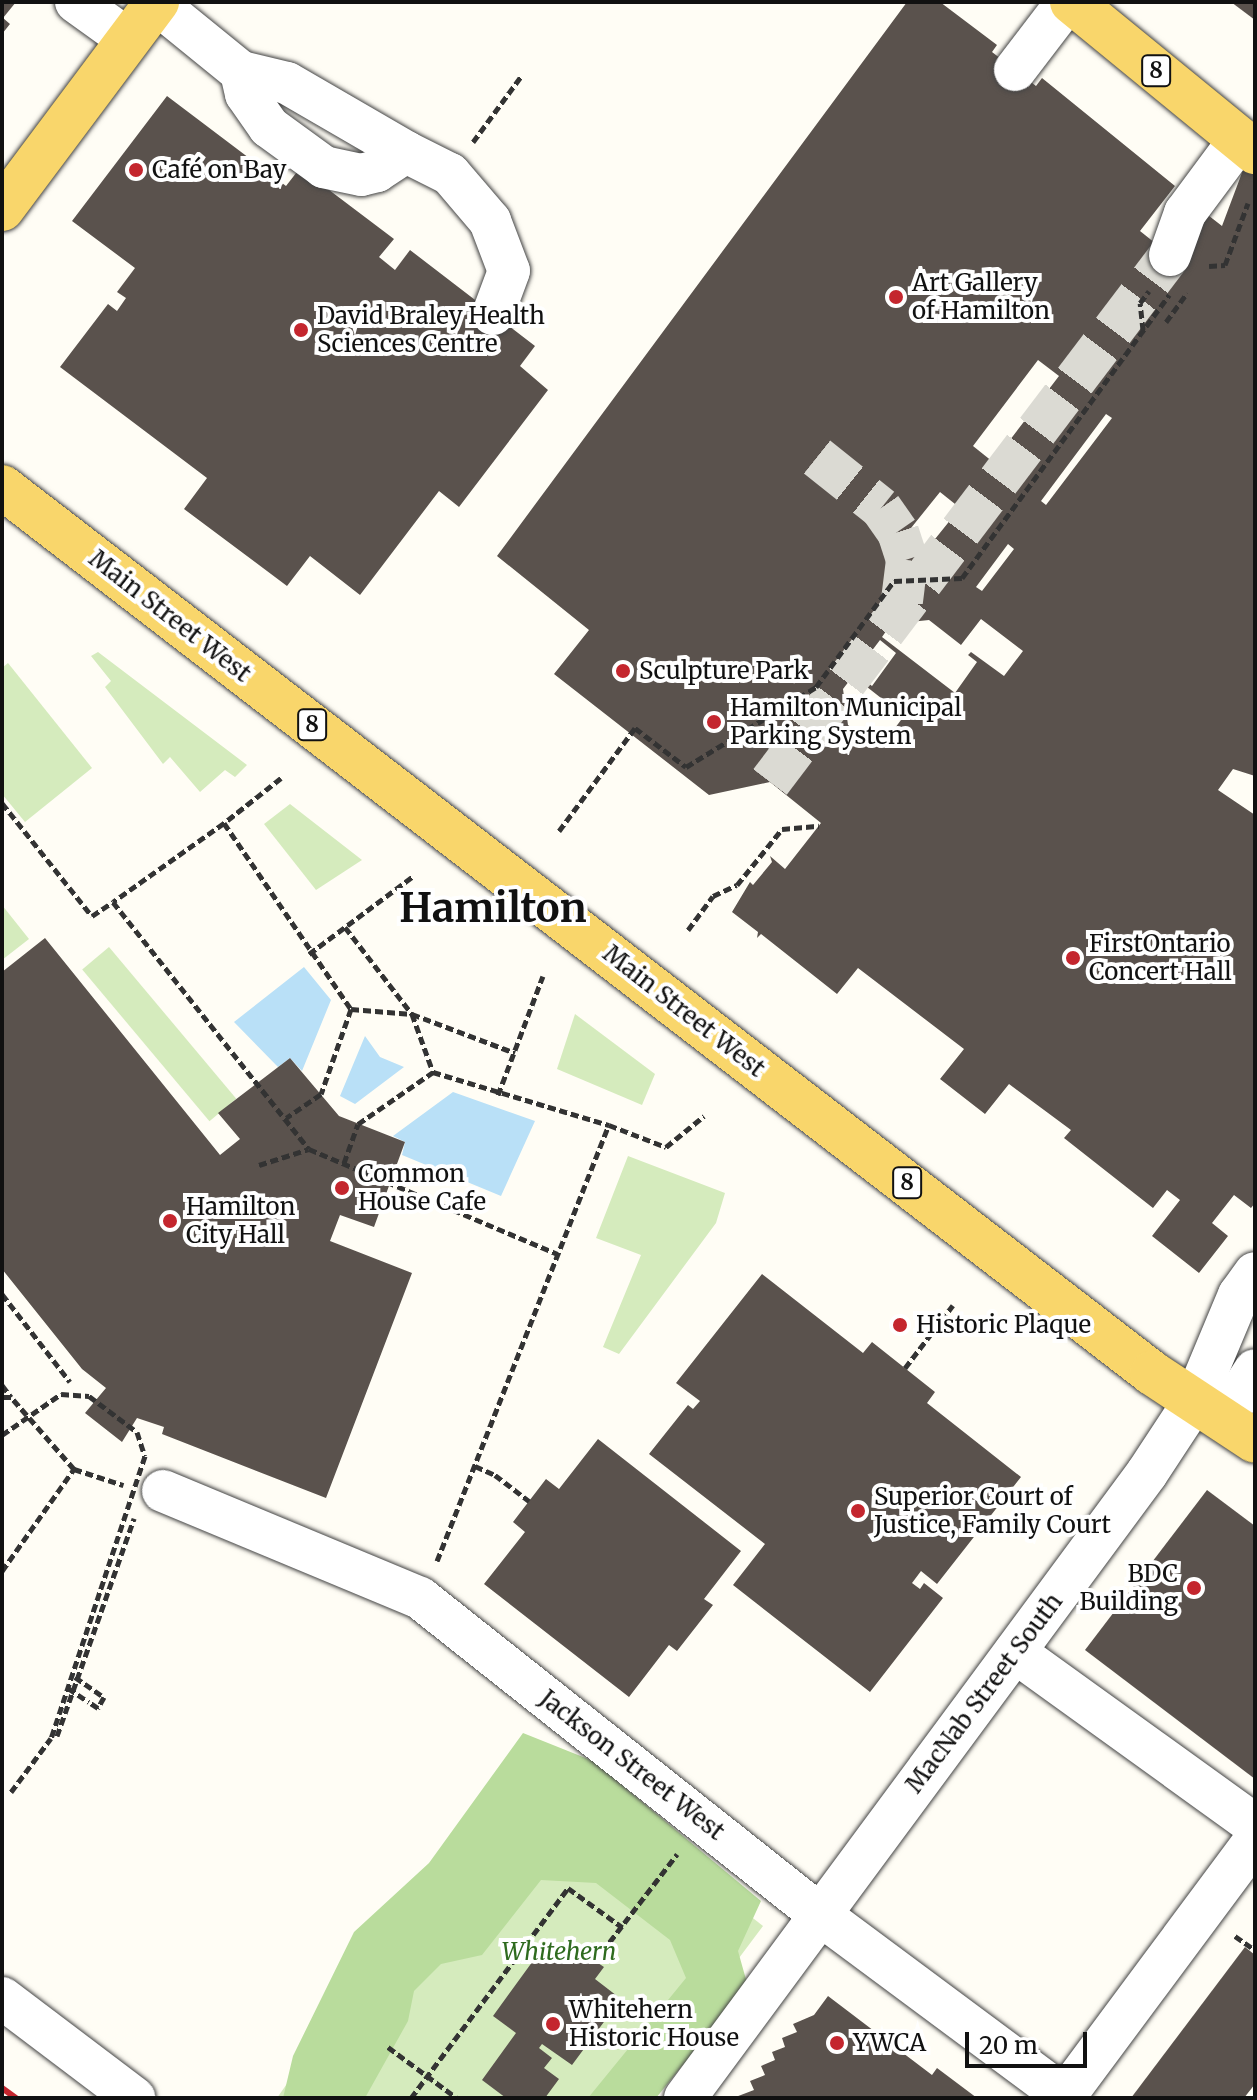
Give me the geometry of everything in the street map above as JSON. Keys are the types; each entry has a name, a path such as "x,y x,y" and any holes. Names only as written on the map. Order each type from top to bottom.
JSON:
{"main road":[{"name":"8","path":"1069,2 1247,146"},
{"path":"2,209 156,3"},
{"name":"Main Street West","path":"2,487 1152,1373 1224,1420"}],"street":[{"path":"76,2 129,40"},
{"path":"1015,70 1069,2"},
{"path":"156,3 241,72 287,83 450,174 471,194 502,246 509,271 493,314"},
{"path":"241,72 246,94 269,127 324,167 361,175 377,171 406,152"},
{"path":"1163,269 1185,213 1247,146"},
{"name":"MacNab Street South","path":"1224,1420 1239,1295 1255,1273"},
{"name":"MacNab Street South","path":"685,2098 1015,1652 1224,1420 1255,1370"},
{"name":"Jackson Street West","path":"163,1491 420,1598 819,1914 1052,2093"},
{"path":"1015,1652 1255,1825"},
{"path":"1052,2093 1255,1840"},
{"path":"2,1998 134,2098"}],"path":[{"path":"450,174 522,75"},
{"path":"1225,265 1250,197"},
{"path":"1143,330 1140,303 1163,269"},
{"path":"559,831 635,728 686,767 816,687 894,581 962,578 1155,313"},
{"path":"2,803 92,916 224,823 281,778"},
{"path":"224,823 309,954 351,1009 412,1014 515,1053"},
{"path":"688,930 713,896 737,885 782,829 819,826"},
{"path":"309,954 412,877"},
{"path":"113,902 309,1149 558,1254"},
{"path":"345,927 412,1014 433,1072"},
{"path":"498,1095 543,976"},
{"path":"286,1118 321,1094 351,1009"},
{"path":"433,1072 498,1095 609,1125 666,1147 704,1116"},
{"path":"344,1163 358,1124 433,1072"},
{"path":"420,1598 609,1125"},
{"path":"259,1165 309,1149"},
{"path":"2,1294 70,1382"},
{"path":"905,1368 953,1305"},
{"path":"2,1385 74,1469 144,1491 54,1737 11,1792"},
{"path":"2,1435 61,1394 89,1396 137,1432 145,1456 54,1737"},
{"path":"2,1397 11,1397"},
{"path":"475,1466 529,1501"},
{"path":"2,1571 74,1469"},
{"path":"68,1688 98,1708 104,1697 75,1677"},
{"path":"595,1961 702,1821"},
{"path":"411,2098 568,1888 622,1927"},
{"path":"388,2047 457,2098"}],"green space":[{"path":"98,652 247,765 235,777 225,770 200,792 170,757 163,764 105,687 111,681 91,656"},
{"path":"8,663 92,768 25,822 2,794 2,668"},
{"path":"290,804 362,860 316,890 264,824"},
{"path":"2,905 29,939 2,960"},
{"path":"109,947 236,1099 209,1121 82,969"},
{"path":"575,1014 655,1074 642,1105 557,1069"},
{"path":"628,1156 725,1193 716,1223 619,1354 603,1347 641,1255 596,1238"},
{"path":"523,1733 593,1761 761,1901 738,1951 747,1983 717,2041 682,2066 656,2098 588,2098 686,1978 670,1940 596,1883 541,1880 482,1955 441,1964 414,1991 408,2021 365,2098 283,2098 293,2056 354,1932 429,1863"},
{"name":"Whitehern","path":"527,1740 763,1926 634,2098 277,2098"}],"water":[{"path":"304,967 331,1000 302,1071 290,1058 278,1067 234,1022"},
{"path":"365,1036 380,1057 404,1067 355,1104 340,1096"},
{"path":"453,1092 535,1121 501,1196 402,1155 405,1142 393,1136"}],"building":[{"path":"2,2 16,2 3,18 10,24 2,34"},
{"path":"907,2 940,2 997,45 992,52 1036,86 1042,78 1175,186 1140,231 1170,255 1204,212 1222,226 1255,138 1255,776 1233,769 1218,790 1255,815 1255,1203 1251,1208 1234,1195 1212,1223 1228,1236 1199,1273 1152,1236 1180,1200 1167,1190 1153,1208 1064,1138 1071,1130 1009,1084 985,1114 940,1079 964,1049 858,968 837,994 761,934 757,938 758,932 732,912 750,882 753,885 772,862 770,856 785,869 821,823 770,782 709,795 554,674 589,630 497,556","holes":["1038,360 1059,376 993,462 973,446","1106,414 1112,418 1046,505 1041,501","940,492 960,508 927,549 907,533","1008,544 1014,549 982,591 976,587","981,619 1023,651 1004,676 971,652 968,655 977,662 955,693 882,637 891,624 929,620 961,645","880,640 896,653 872,686 855,673","853,676 904,716 880,748 848,725 843,689"]},
{"path":"1231,2 1255,2 1255,20"},
{"name":"David Braley Health Sciences Centre","path":"167,96 286,186 300,168 394,239 379,257 395,270 410,250 535,346 520,366 548,390 459,507 439,491 360,595 310,556 287,586 184,509 207,478 60,367 108,304 117,311 126,298 117,292 135,268 72,221"},
{"name":"Hamilton City Hall","path":"45,938 220,1155 240,1139 218,1113 290,1058 339,1116 405,1142 374,1227 340,1215 330,1241 412,1273 326,1498 162,1434 164,1427 137,1418 122,1442 85,1413 106,1388 82,1369 2,1269 2,972"},
{"name":"Superior Court of Justice, Family Court","path":"762,1274 863,1353 872,1342 935,1392 927,1403 1021,1477 937,1584 921,1571 912,1583 920,1589 924,1583 943,1598 870,1692 733,1585 765,1544 649,1454 688,1405 693,1409 700,1401 676,1383"},
{"path":"598,1439 741,1551 704,1599 713,1605 677,1651 669,1645 629,1697 484,1584 525,1532 513,1522 546,1479 559,1489"},
{"name":"BDC Building","path":"1207,1490 1255,1526 1255,1779 1085,1650"},
{"name":"Whitehern Historic House","path":"546,1943 576,1964 583,1953 604,1967 595,1979 621,1999 572,2065 542,2044 539,2048 552,2058 544,2068 559,2079 545,2098 506,2098 482,2080 516,2033 493,2016"},
{"path":"1245,1947 1255,1955 1255,2084 1244,2098 1131,2098"},
{"name":"YWCA","path":"828,1996 932,2075 937,2068 977,2098 733,2098 754,2090 750,2081 765,2075 761,2066 775,2060 772,2052 785,2047 782,2038 797,2032 793,2024 814,2015"}],"tunnel":[{"path":"770,782 1170,255"},
{"path":"817,457 881,508 898,532 907,560 901,609"}],"railway":[{"path":"2,2088 16,2098"}],"place":[{"name":"Café on Bay","path":"136,170"},
{"name":"Art Gallery of Hamilton","path":"896,297"},
{"name":"David Braley Health Sciences Centre","path":"301,330"},
{"name":"Sculpture Park","path":"623,671"},
{"name":"Hamilton Municipal Parking System","path":"714,722"},
{"name":"FirstOntario Concert Hall","path":"1073,958"},
{"name":"Common House Cafe","path":"342,1188"},
{"name":"Hamilton City Hall","path":"170,1221"},
{"name":"Historic Plaque","path":"900,1325"},
{"name":"Superior Court of Justice, Family Court","path":"858,1511"},
{"name":"BDC Building","path":"1194,1588"},
{"name":"Whitehern Historic House","path":"553,2024"},
{"name":"YWCA","path":"837,2043"}],"district":[{"name":"Hamilton","path":"493,908"}]}
